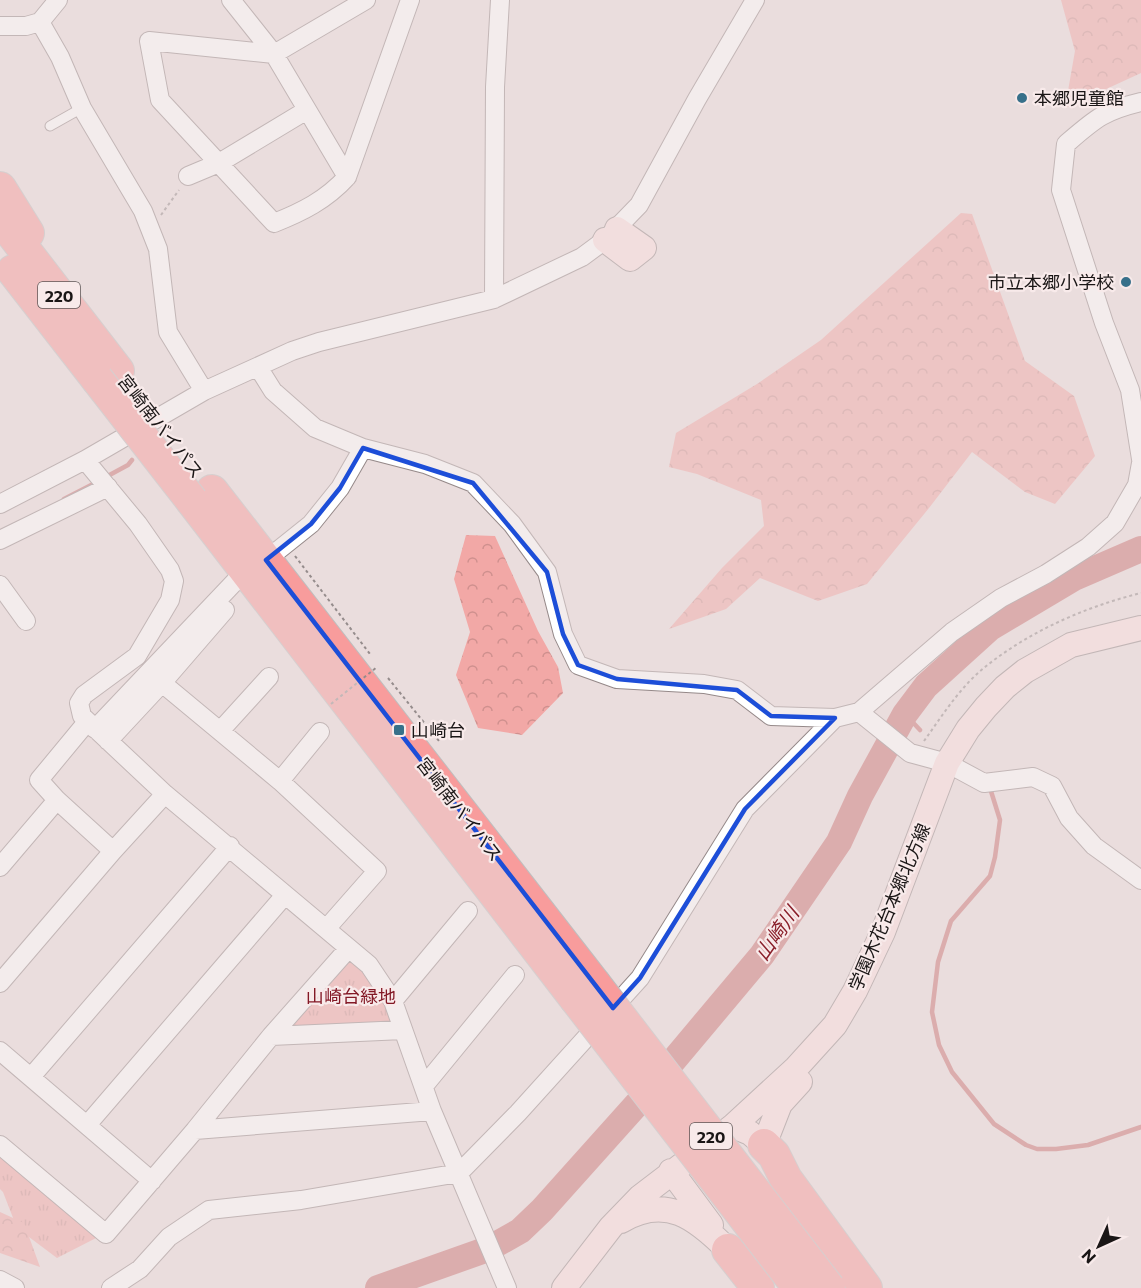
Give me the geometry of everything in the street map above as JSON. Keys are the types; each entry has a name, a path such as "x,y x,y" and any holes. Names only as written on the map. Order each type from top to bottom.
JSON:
{"highway":[{"path":"0,188 65,287 79,338"},
{"name":"宮崎南バイパス","path":"0,218 79,338 202,496 266,558 799,1288"},
{"name":"宮崎南バイパス","path":"0,254 79,338"},
{"path":"0,281 9,292 79,338"},
{"name":"宮崎南バイパス","path":"584,991 829,1288"},
{"path":"764,1145 774,1155 786,1179 866,1288"},
{"path":"728,1250 758,1288"}],"main road":[{"name":"学園木花台本郷北方線","path":"564,1288 611,1227 640,1197 671,1171 733,1126 796,1068 835,1025 855,992 883,932 947,763 968,729 986,707 1005,687 1025,671 1071,645 1141,628"},
{"path":"733,1126 750,1133 764,1145 780,1104 830,1047 835,1025"},
{"path":"671,1171 728,1250"},
{"path":"611,1227 632,1215 670,1210 686,1214 704,1226 728,1250"}],"street":[{"path":"0,26 26,26 40,22 58,0"},
{"path":"366,0 274,54 149,41 160,100 274,223 305,211 338,186 346,177 410,0"},
{"path":"494,298 495,87 500,0"},
{"path":"0,504 85,460 204,391 292,351 319,342 494,298 582,257 611,234 639,205 708,79 755,0"},
{"path":"240,2 274,54 346,177"},
{"path":"40,22 60,57 82,108 143,211 158,249 168,332 204,391"},
{"path":"258,367 273,391 315,428 363,448 425,464 473,483 512,524 547,572 563,634 578,664 617,679 704,684 737,690 771,716 835,718 859,712 952,632 1001,598 1080,553 1115,523 1137,485 1141,461 1130,390 1104,323 1061,190 1066,144 1097,117 1115,108 1141,102"},
{"path":"188,176 219,163 307,110"},
{"path":"152,234 160,217"},
{"path":"97,731 266,558 311,524 340,488 363,448"},
{"path":"85,460 138,524 170,570 174,581 171,600 137,656 84,695 79,703 82,716 165,794 230,846 348,950 369,965 393,1001 432,1111 507,1288"},
{"path":"0,540 108,487"},
{"path":"0,585 26,621"},
{"path":"113,851 57,800 39,780 97,731 162,683 225,610"},
{"path":"220,731 269,677"},
{"path":"162,683 280,781 377,871 326,929"},
{"path":"859,712 876,728 910,753 947,763 984,783 1033,777 1052,786 1069,818 1094,846 1141,880"},
{"path":"111,1288 140,1269 169,1237 209,1210 301,1200 459,1173 518,1113 640,978 745,809 835,718"},
{"path":"280,781 320,732"},
{"path":"0,983 165,794"},
{"path":"0,867 57,800"},
{"path":"31,1077 230,846"},
{"path":"87,1125 285,895"},
{"path":"393,1001 468,911"},
{"path":"0,1144 106,1234 271,1036 348,950"},
{"path":"424,1086 515,975"},
{"path":"271,1036 403,1030"},
{"path":"0,1051 152,1181"},
{"path":"195,1130 432,1111"},
{"path":"0,1280 15,1288"}],"lane":[{"path":"50,126 82,108"}],"path":[{"path":"160,217 188,176"},
{"path":"266,558 364,646"},
{"path":"331,704 377,667"},
{"path":"397,687 439,741"}],"highlighted area":[{"path":"363,448 473,483 547,572 563,634 578,665 617,679 737,690 771,716 835,718 745,809 640,978 613,1008 266,560 311,524 340,488"}],"green space":[{"path":"1061,0 1141,0 1141,73 1065,108 1075,51"},
{"path":"961,213 972,214 1025,361 1074,396 1095,456 1055,504 1025,492 972,452 867,584 818,601 760,578 726,609 669,629 722,568 764,526 761,500 697,474 669,467 676,433 757,384 821,340"},
{"path":"466,535 495,536 538,631 558,667 563,693 522,735 478,728 456,675 470,632 454,579"},
{"name":"山崎台緑地","path":"356,959 389,1003 391,1022 293,1028 290,1021 343,960"},
{"path":"0,1153 98,1237 57,1258 17,1228 0,1189"},
{"path":"0,1212 24,1223 40,1267 0,1253"}],"waterway":[{"path":"104,478 128,465 132,460"},
{"path":"64,499 97,482"},
{"name":"山崎川","path":"378,1288 488,1249 520,1231 542,1210 637,1104 762,955 839,842 860,796 905,714 926,686 990,628 1074,578 1141,549"},
{"path":"905,714 920,730"},
{"path":"990,788 1000,820 995,857 990,876 951,921 938,962 932,1012 939,1045 952,1072 994,1124 1026,1145 1037,1149 1088,1145 1141,1127"}],"place":[{"name":"本郷児童館","path":"1022,98"},
{"name":"市立本郷小学校","path":"1126,282"},
{"name":"山崎台","path":"399,730"}]}
